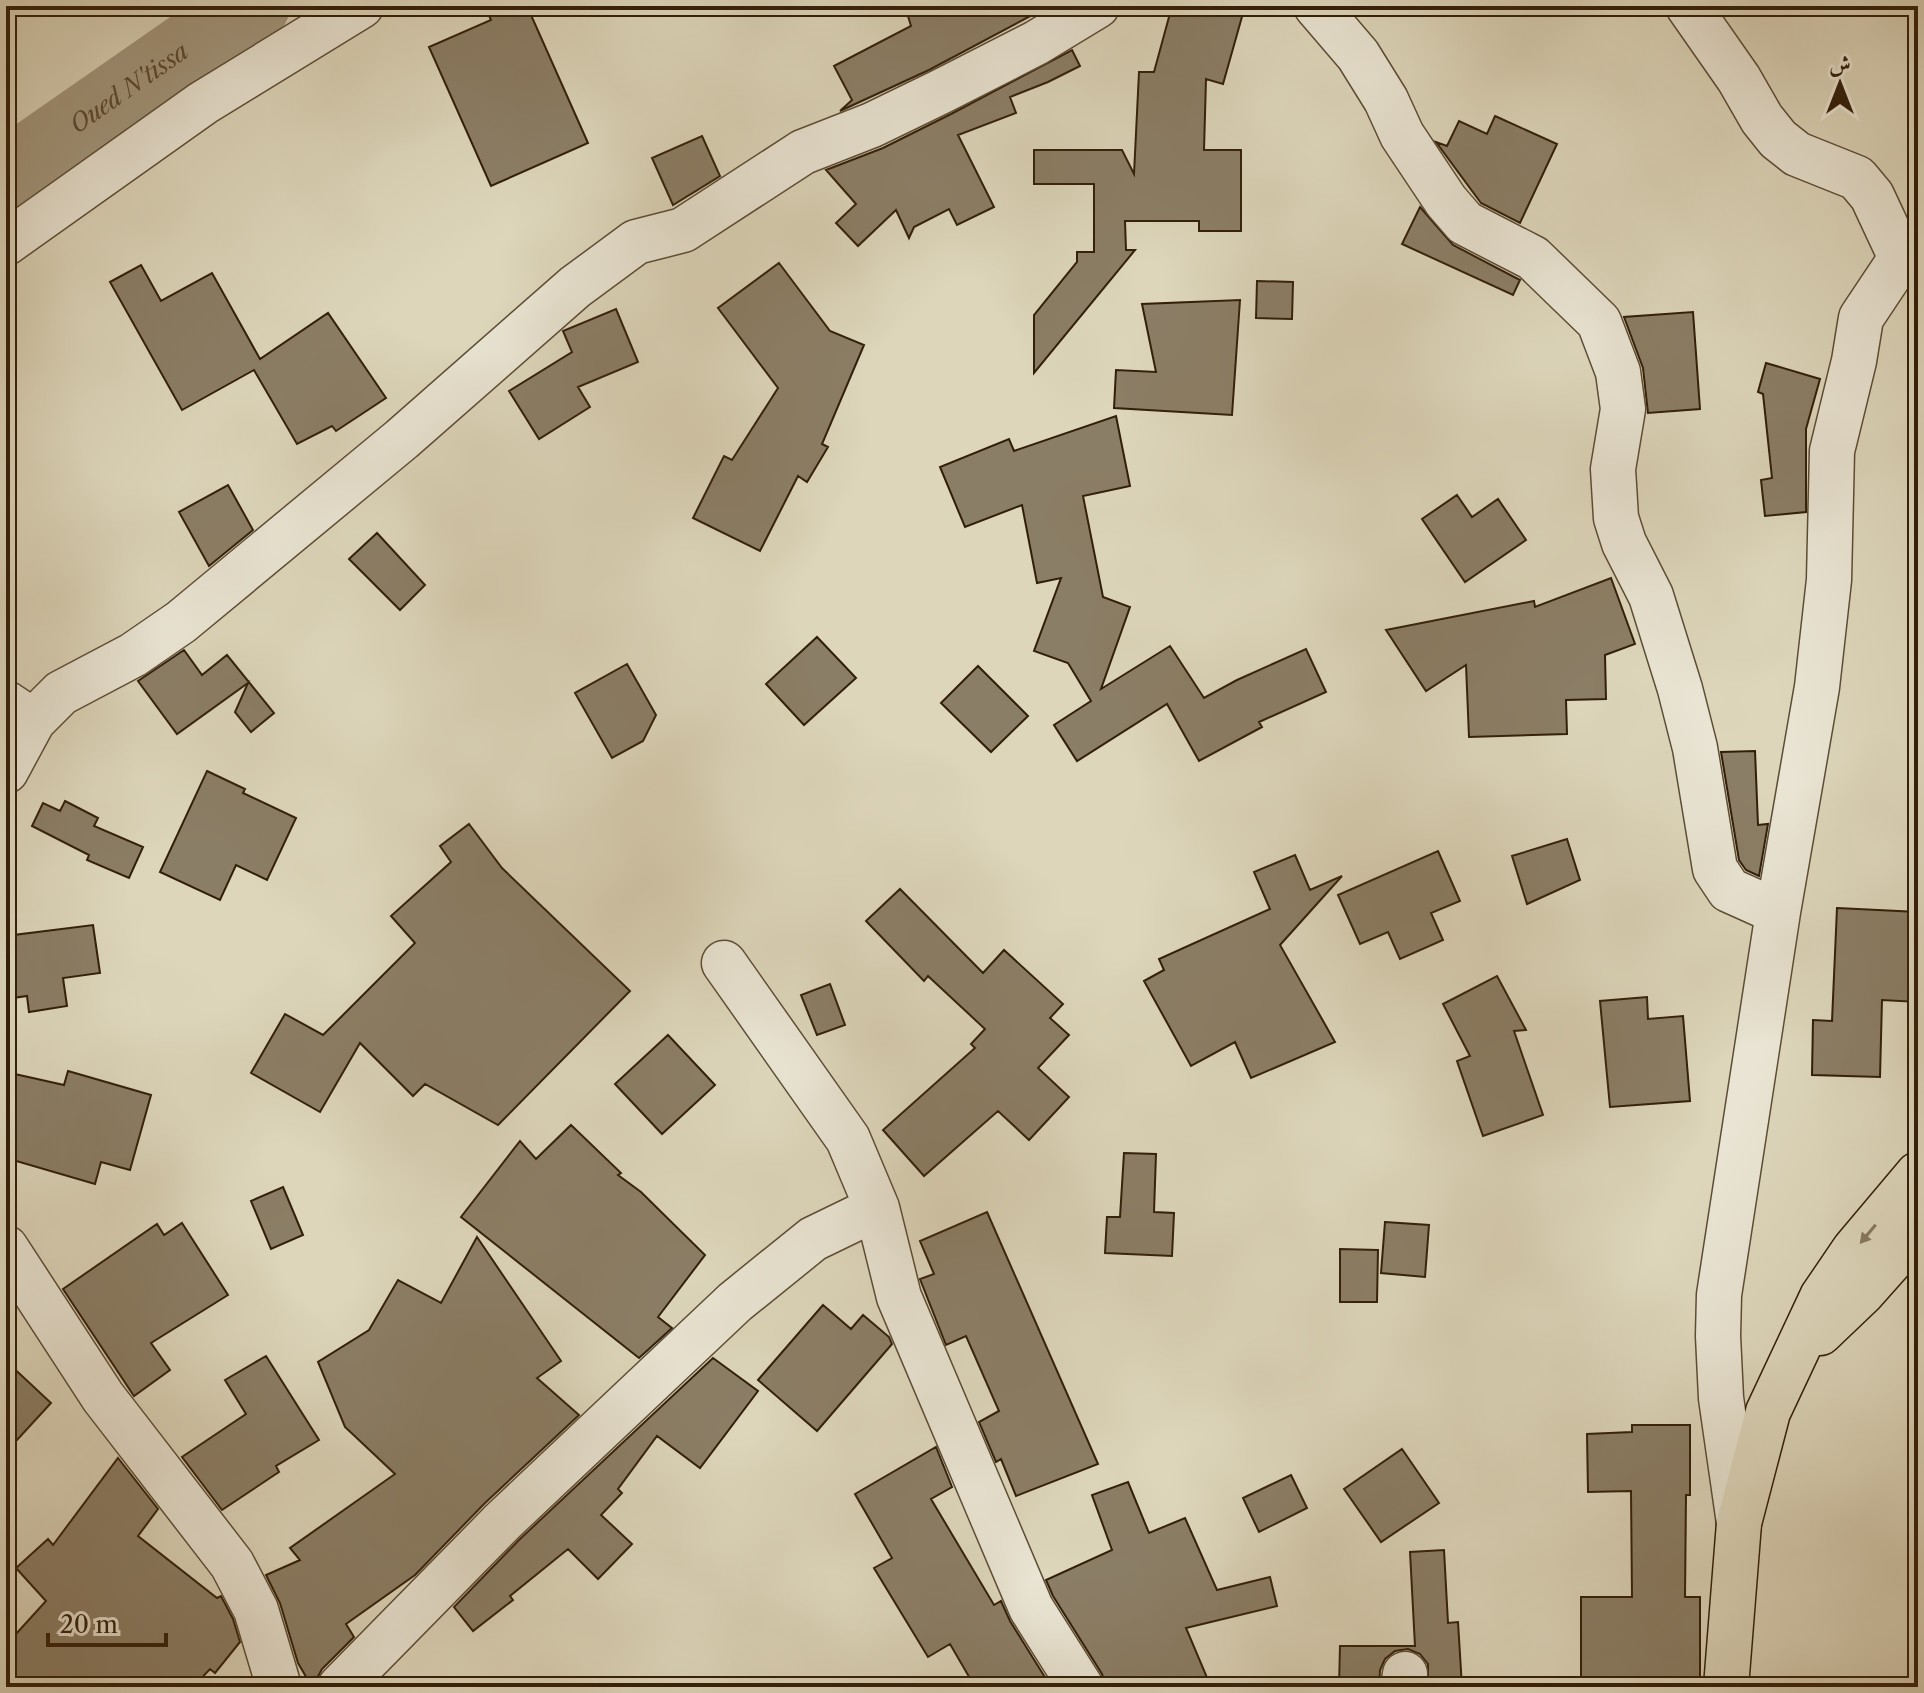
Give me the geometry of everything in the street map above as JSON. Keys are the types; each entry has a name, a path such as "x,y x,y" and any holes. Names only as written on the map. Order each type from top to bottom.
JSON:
{"main road":[{"path":"1726,1687 1739,1523 1768,1412 1822,1297 1854,1250 1918,1174"},
{"path":"1793,1355 1830,1325 1918,1230"}],"street":[{"path":"6,243 203,103 361,6"},
{"path":"6,771 20,712 133,655 181,622 298,527 617,254 636,242 683,230 803,152 872,125 940,92 1036,43 1097,6"},
{"path":"1316,6 1358,55 1415,155 1465,223 1533,258 1599,322 1618,372 1623,409 1613,469 1616,518 1624,543 1651,596 1680,689 1695,748 1715,869 1729,890 1778,912"},
{"path":"1688,6 1778,139 1797,154 1857,178 1910,252 1861,318 1832,451 1829,580 1817,687 1778,912 1719,1295 1721,1398 1739,1523"},
{"path":"724,963 848,1139 877,1208 899,1297 1031,1608 1081,1687"},
{"path":"340,1687 503,1521 735,1302 813,1239 877,1208"},
{"path":"6,1248 103,1397 232,1564 256,1610 279,1687"}],"building":[{"path":"485,6 527,6 588,143 491,186 429,47 491,20"},
{"path":"905,6 1049,6 929,70 840,111 852,100 834,66 911,26"},
{"path":"1172,6 1245,6 1223,84 1206,79 1204,150 1241,150 1241,231 1199,231 1199,221 1125,221 1126,250 1135,250 1034,373 1034,315 1077,262 1077,252 1094,252 1094,184 1034,184 1034,150 1122,150 1134,174 1139,72 1154,72"},
{"path":"1072,50 1080,66 1010,97 1016,113 958,135 994,207 957,225 949,209 914,227 909,238 896,210 858,246 836,223 856,204 826,170 883,148"},
{"path":"1495,116 1557,144 1520,223 1481,203 1436,142 1447,146 1459,121 1487,134"},
{"path":"702,136 720,176 673,205 652,158"},
{"path":"1420,207 1453,245 1520,280 1513,295 1402,244"},
{"path":"779,263 830,331 864,345 822,444 828,447 807,482 798,476 760,551 693,518 724,456 732,460 778,388 718,308"},
{"path":"141,265 161,301 212,273 260,359 328,313 386,398 336,431 332,426 297,444 254,370 182,410 110,282"},
{"path":"1257,281 1293,282 1292,319 1256,318"},
{"path":"1240,300 1232,415 1114,408 1116,370 1156,372 1142,304"},
{"path":"616,309 638,362 578,387 590,407 539,439 509,391 572,352 563,331"},
{"path":"1693,312 1700,409 1648,413 1643,368 1624,317"},
{"path":"1766,363 1820,379 1806,429 1806,512 1765,516 1761,480 1772,478 1763,394 1758,392"},
{"path":"1116,416 1130,486 1083,496 1103,597 1130,607 1101,689 1170,646 1204,698 1306,649 1326,692 1259,722 1262,727 1199,761 1167,704 1077,761 1054,725 1091,701 1068,663 1034,651 1061,578 1037,583 1022,505 965,527 940,467 1009,439 1014,451"},
{"path":"228,485 253,530 209,566 179,512"},
{"path":"1457,495 1472,517 1498,499 1526,540 1465,582 1422,519"},
{"path":"377,533 425,585 400,610 349,559"},
{"path":"1611,578 1635,644 1605,655 1606,699 1566,700 1567,734 1469,737 1466,665 1426,691 1386,630 1534,601 1535,607"},
{"path":"817,637 856,678 804,725 766,684"},
{"path":"184,650 202,675 227,655 274,713 251,732 235,712 248,683 177,734 138,681"},
{"path":"627,664 656,715 643,741 612,758 575,693"},
{"path":"978,666 1028,716 991,752 941,703"},
{"path":"1755,751 1758,825 1768,824 1759,876 1746,870 1739,860 1721,752"},
{"path":"207,771 245,789 243,793 296,818 267,880 236,865 220,900 160,872"},
{"path":"65,801 98,818 94,826 143,847 129,878 87,860 89,855 32,826 43,803 60,811"},
{"path":"469,824 502,868 630,991 498,1125 425,1084 413,1096 360,1043 320,1112 251,1073 285,1014 323,1035 415,943 391,916 451,862 440,846"},
{"path":"1567,839 1580,880 1527,904 1512,856"},
{"path":"1438,851 1460,901 1431,913 1443,940 1400,959 1388,932 1360,944 1338,895"},
{"path":"1295,855 1310,890 1342,876 1280,945 1335,1042 1251,1078 1235,1042 1191,1066 1144,981 1164,970 1159,959 1270,909 1254,872"},
{"path":"900,889 983,973 1004,950 1063,1004 1050,1018 1069,1035 1038,1068 1069,1097 1029,1140 998,1111 924,1176 883,1130 975,1048 971,1044 985,1029 928,976 924,981 866,921"},
{"path":"1837,908 1918,912 1918,1002 1882,1000 1880,1077 1812,1075 1813,1020 1832,1021"},
{"path":"93,925 100,973 63,978 67,1006 29,1012 27,996 6,999 6,936"},
{"path":"1497,976 1526,1030 1514,1031 1543,1115 1483,1136 1457,1061 1470,1056 1443,1004"},
{"path":"830,984 845,1025 817,1035 801,995"},
{"path":"1647,997 1648,1019 1683,1016 1690,1101 1610,1107 1600,1001"},
{"path":"668,1035 715,1085 662,1134 615,1084"},
{"path":"68,1071 151,1095 130,1170 101,1162 95,1184 6,1158 6,1072 64,1085"},
{"path":"571,1125 621,1173 618,1175 641,1192 705,1255 658,1317 672,1328 639,1358 461,1217 520,1141 536,1159"},
{"path":"1124,1153 1156,1154 1154,1212 1174,1213 1172,1256 1105,1253 1107,1217 1120,1217"},
{"path":"283,1187 303,1235 271,1249 251,1201"},
{"path":"987,1212 1098,1464 1016,1496 1001,1459 996,1462 979,1422 999,1411 966,1336 946,1345 920,1279 934,1274 920,1241"},
{"path":"1385,1222 1429,1225 1425,1277 1381,1273"},
{"path":"182,1223 228,1295 151,1343 170,1370 134,1396 63,1289 157,1224 164,1235"},
{"path":"477,1237 561,1361 537,1378 579,1415 485,1503 415,1575 346,1624 354,1637 322,1669 316,1687 312,1687 298,1663 280,1603 266,1575 300,1560 290,1548 395,1474 345,1427 318,1362 369,1330 398,1280 441,1303"},
{"path":"1340,1249 1378,1250 1377,1302 1340,1302"},
{"path":"823,1305 851,1329 863,1315 889,1337 892,1344 817,1431 758,1380"},
{"path":"266,1356 319,1440 276,1466 279,1472 222,1510 182,1457 246,1414 225,1380"},
{"path":"713,1358 758,1391 700,1468 657,1436 618,1489 622,1493 601,1515 632,1544 598,1579 568,1549 510,1596 513,1600 473,1631 454,1607 520,1539"},
{"path":"6,1361 51,1403 6,1452"},
{"path":"1632,1425 1690,1425 1685,1597 1700,1597 1700,1687 1581,1687 1581,1597 1632,1597 1631,1491 1588,1492 1587,1434 1632,1432"},
{"path":"936,1447 952,1487 931,1499 994,1605 1001,1601 1051,1687 975,1687 950,1644 928,1657 874,1568 892,1558 855,1494"},
{"path":"1402,1449 1439,1503 1381,1542 1344,1489"},
{"path":"118,1458 158,1509 138,1536 217,1598 221,1596 240,1642 215,1673 210,1669 193,1687 6,1687 6,1645 46,1601 16,1568 48,1539 53,1545"},
{"path":"1291,1475 1307,1508 1259,1532 1243,1498"},
{"path":"1128,1482 1149,1533 1185,1518 1217,1590 1270,1577 1277,1606 1186,1628 1211,1687 1106,1687 1102,1674 1046,1580 1112,1550 1092,1495"},
{"path":"1444,1550 1448,1623 1458,1622 1462,1687 1428,1687 1428,1664 1420,1654 1408,1649 1395,1651 1385,1659 1380,1670 1379,1687 1339,1687 1340,1646 1415,1646 1410,1552"}],"waterway":[{"name":"Oued N'tissa","path":"6,174 230,18 255,6"}]}
